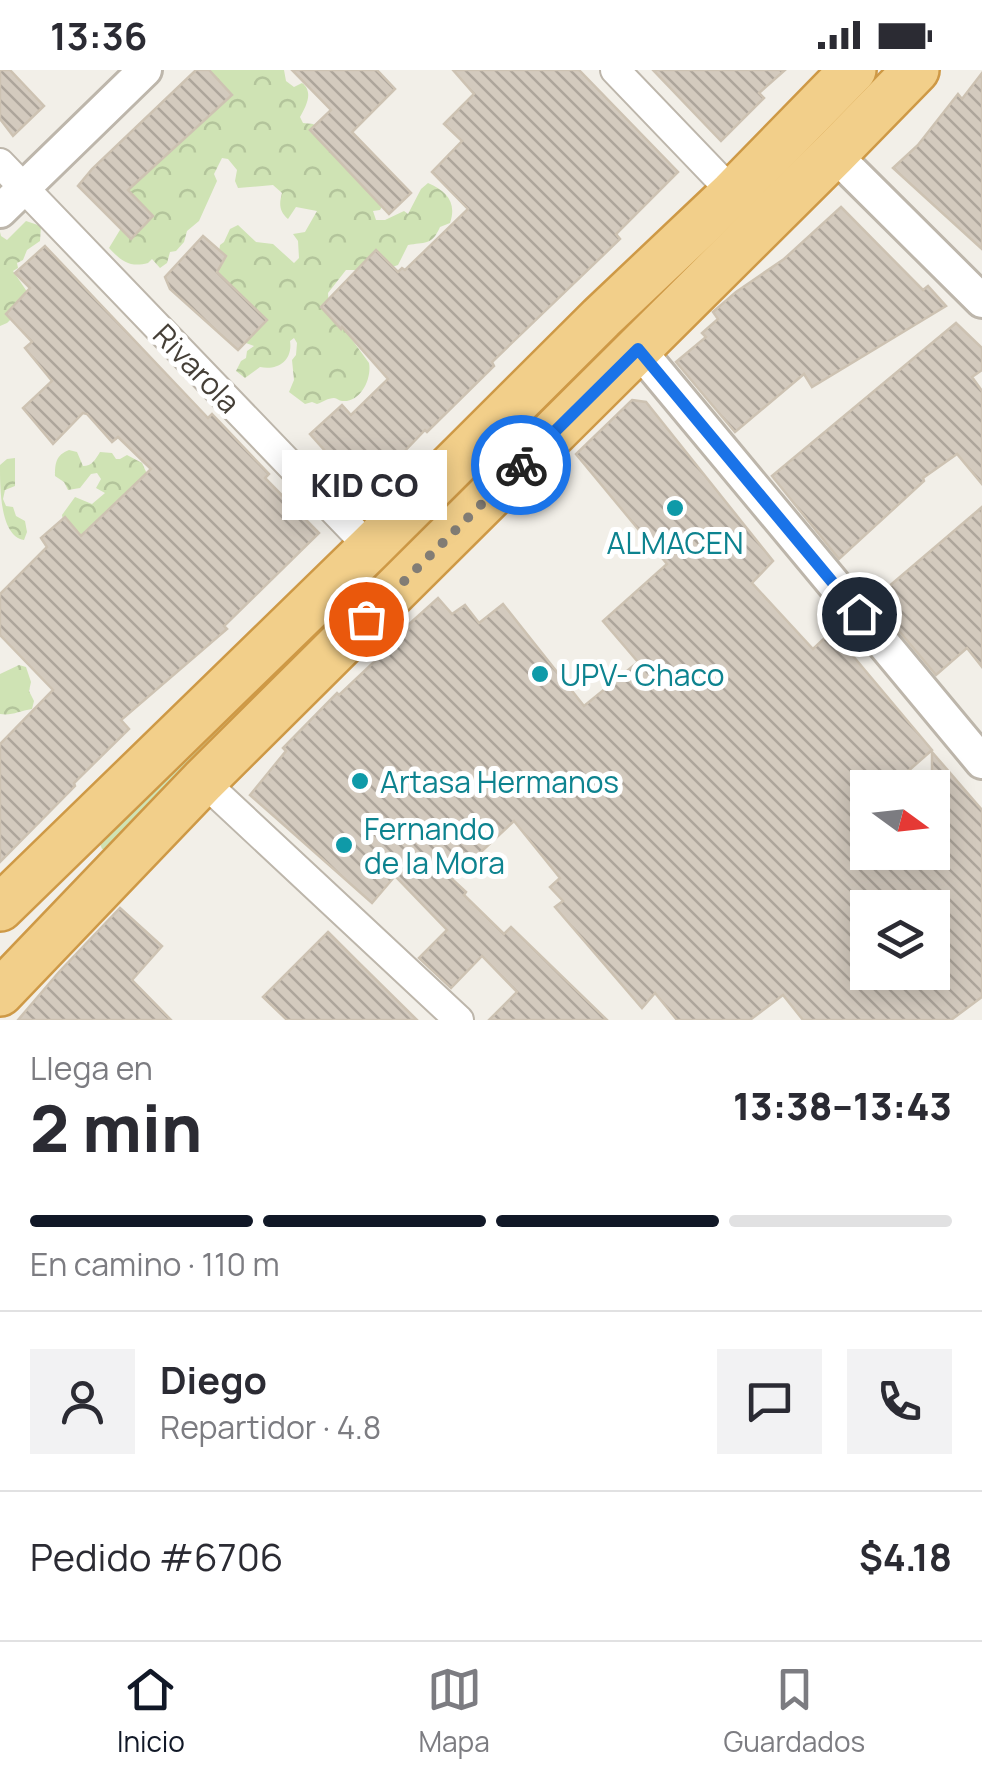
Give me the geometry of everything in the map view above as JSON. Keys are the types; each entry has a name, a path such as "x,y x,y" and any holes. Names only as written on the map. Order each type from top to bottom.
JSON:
{"highway":[{"path":"0,908 733,193 853,70"},
{"path":"0,993 203,781 916,70"}],"street":[{"path":"0,211 145,70"},
{"path":"615,70 733,193"},
{"path":"834,154 982,301"},
{"name":"Rivarola","path":"0,163 370,548"},
{"path":"638,349 982,762"},
{"path":"203,781 460,1020"}],"green space":[{"path":"198,70 284,70 286,81 294,87 302,83 308,95 300,117 303,123 322,130 388,197 380,210 373,211 376,220 404,211 408,214 428,183 449,198 450,223 440,227 431,240 408,245 398,265 384,270 346,270 328,293 329,308 369,363 367,382 360,394 349,401 332,398 305,404 289,392 294,380 294,338 287,359 278,366 260,367 245,378 236,371 254,346 246,343 216,273 220,245 230,229 238,225 256,242 273,244 294,263 299,258 298,241 293,234 305,232 317,211 296,207 288,219 280,207 282,193 273,185 238,188 237,170 222,158 214,174 217,181 199,221 187,231 176,251 170,252 167,263 160,268 152,259 131,264 109,248 126,220 120,190"},
{"path":"882,70 892,70 102,849 100,844"},
{"path":"26,221 41,226 40,241 27,250 13,271 32,299 0,326 0,232 7,240"},
{"path":"69,450 77,452 83,466 91,464 100,452 112,453 116,459 127,455 142,463 148,476 88,543 64,526 62,515 75,497 92,504 105,493 96,488 101,479 97,473 91,474 80,488 68,490 55,476 57,460"},
{"path":"15,458 15,486 5,490 3,499 25,521 24,540 10,530 1,498 0,465"},
{"path":"19,665 26,667 31,682 32,709 0,714 0,674"}],"building":[{"path":"0,70 10,70 44,106 13,136 0,119"},
{"path":"196,70 209,70 232,95 128,190 153,216 131,239 78,186"},
{"path":"292,70 377,70 395,89 352,132 411,193 389,214 310,130 331,110"},
{"path":"453,70 579,70 678,172 616,234 620,239 376,481 353,482 310,434 342,405 351,415 388,379 321,307 376,250 398,272 405,270 468,209 432,172 462,141 444,124 474,94"},
{"path":"653,70 785,70 759,93 764,98 721,141"},
{"path":"982,73 982,249 893,168 918,145 958,94 962,99"},
{"path":"841,207 923,290 928,286 946,306 812,387 804,374 735,432 676,362 706,337 702,333 718,319 713,312 784,259"},
{"path":"203,236 226,256 217,272 267,320 238,350 170,289 165,277"},
{"path":"45,246 208,418 212,414 269,474 265,478 319,533 224,626 227,629 121,720 129,729 0,862 0,744 53,690 0,635 0,594 47,547 41,538 65,517 81,536 151,469 118,437 112,442 87,414 83,413 53,444 23,408 52,381 25,348 32,342 6,314 30,288 15,273"},
{"path":"956,323 982,348 982,370 972,377 982,391 982,484 957,454 923,478 839,559 772,476"},
{"path":"632,400 646,402 773,561 752,583 813,649 832,631 932,750 909,770 850,770 850,870 950,870 950,773 982,810 982,997 951,1020 803,1020 783,995 750,1020 677,1020 655,993 642,1008 555,907 563,901 550,887 560,878 514,821 452,879 504,934 511,927 607,1020 489,1020 517,992 482,956 451,988 419,958 447,930 395,876 372,903 250,795 286,751 283,748 438,598 452,614 465,605 479,623 503,604 584,706 638,662 603,621 667,564 576,454"},
{"path":"982,507 982,667 967,648 936,675 873,600"},
{"path":"932,752 948,770 932,770"},
{"path":"120,908 162,946 132,980 171,1020 18,1020 59,972"},
{"path":"328,932 417,1020 287,1020 263,997"}],"way so far":[{"path":"366,619 521,465"}],"place":[{"name":"ALMACEN","path":"675,508"},
{"name":"KID CO","path":"366,619"},
{"name":"UPV- Chaco","path":"540,674"},
{"name":"Artasa Hermanos","path":"360,781"},
{"name":"Fernando de la Mora","path":"344,845"}],"route":[{"path":"521,465 638,349 859,614"}]}
